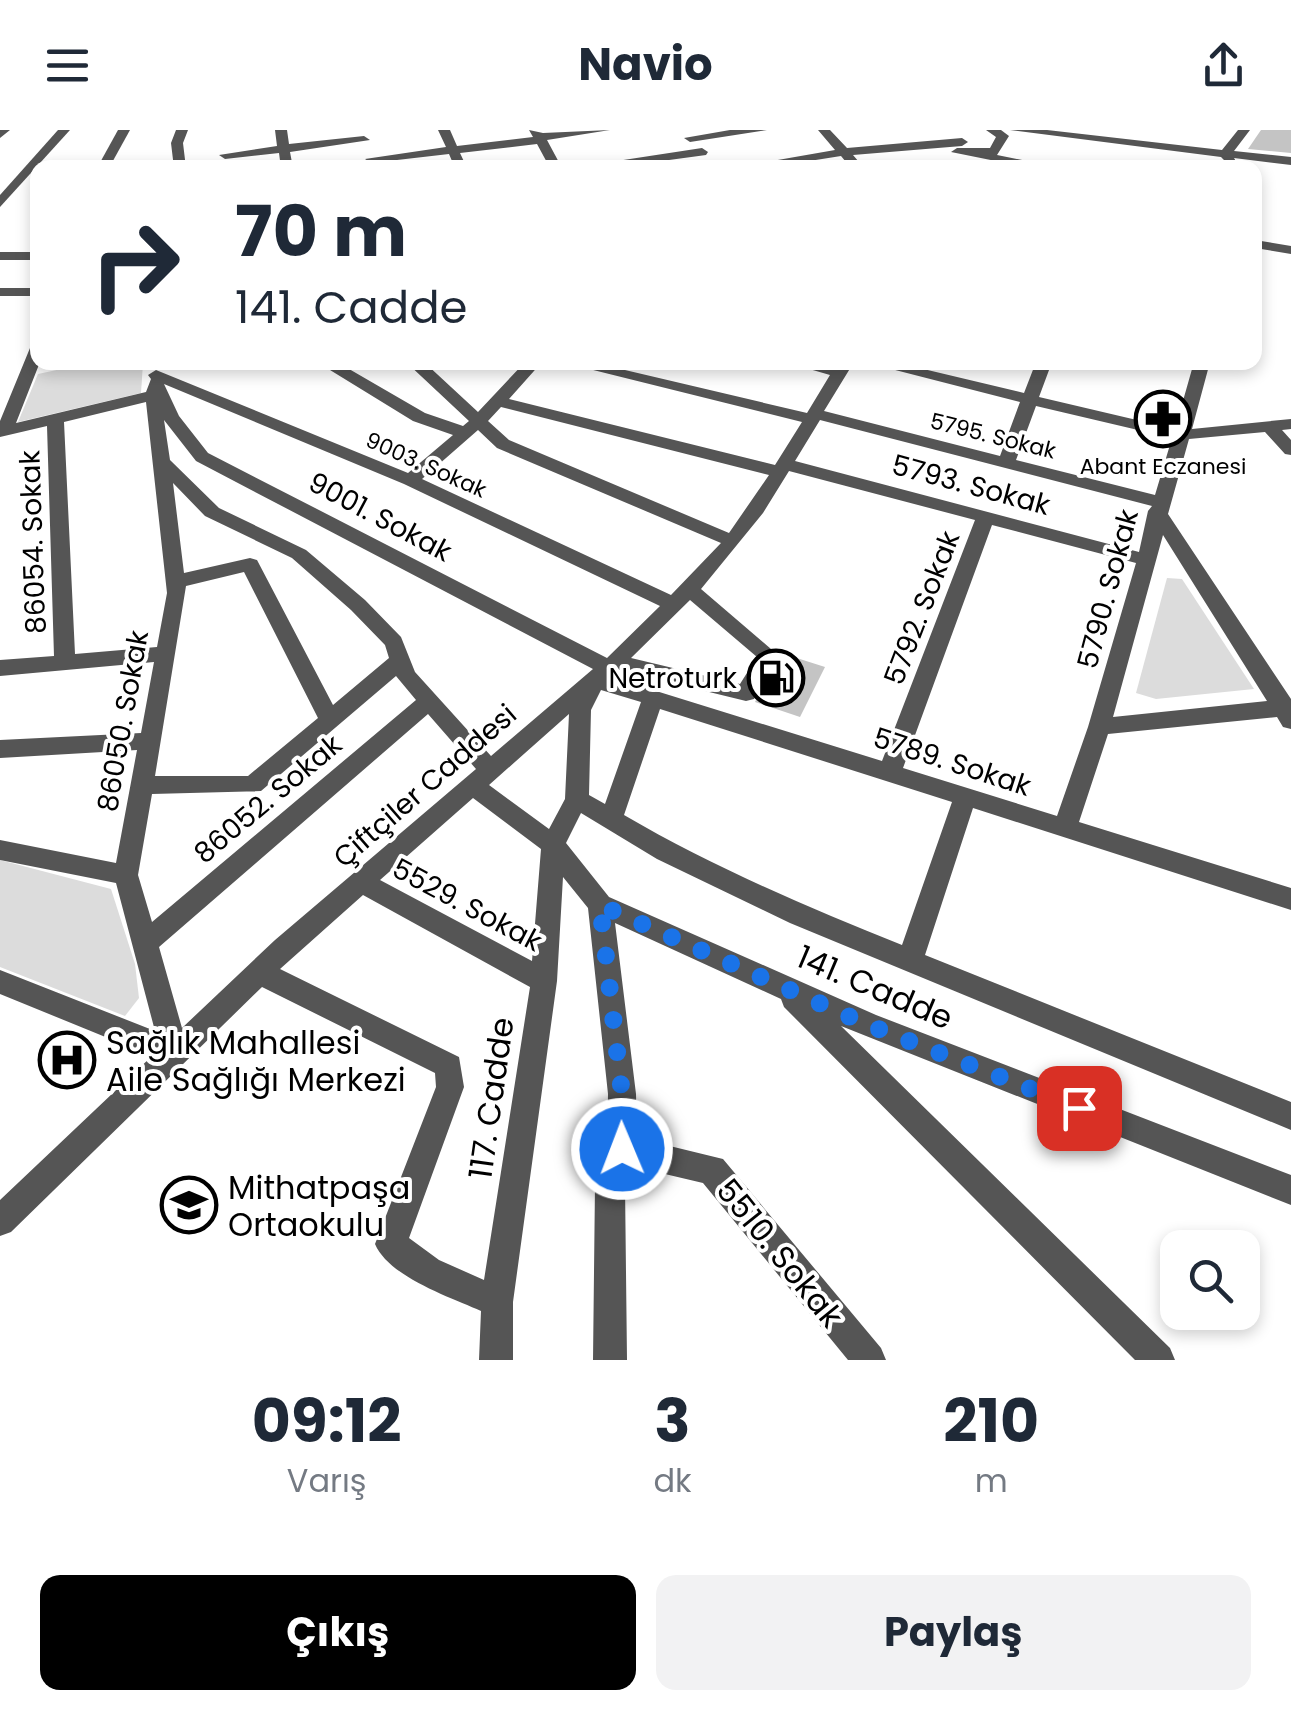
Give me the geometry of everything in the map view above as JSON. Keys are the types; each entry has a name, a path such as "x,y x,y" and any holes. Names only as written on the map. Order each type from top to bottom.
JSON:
{"street":[{"path":"38,160 64,130"},
{"path":"107,160 124,130"},
{"path":"179,160 176,143 182,130"},
{"path":"281,130 285,160"},
{"path":"444,130 457,160"},
{"path":"391,160 539,136 604,130"},
{"path":"687,134 760,130"},
{"path":"824,130 851,160"},
{"path":"963,141 994,152 1003,136 992,130"},
{"path":"1016,130 1291,162"},
{"path":"1120,144 1130,130"},
{"path":"1225,154 1244,130"},
{"path":"687,134 709,160"},
{"path":"226,155 363,135 371,160"},
{"path":"539,136 552,160"},
{"path":"790,160 963,141 1028,160"},
{"path":"640,160 702,152"},
{"path":"1225,154 1229,160"},
{"path":"0,203 30,169"},
{"path":"1262,245 1291,250"},
{"path":"20,256 30,246"},
{"path":"0,256 30,256"},
{"path":"0,292 30,292"},
{"path":"2,432 30,370"},
{"path":"339,370 419,417 471,428 732,541"},
{"path":"421,370 471,428"},
{"path":"410,480 471,428 527,370"},
{"name":"5795. Sokak","path":"605,370 1006,462 1159,507"},
{"name":"Çiftçiler Caddesi","path":"0,1220 259,972 607,670 682,597 732,541 842,370"},
{"path":"905,370 1180,435 1291,424"},
{"path":"1006,462 1041,370"},
{"name":"5790. Sokak","path":"1064,830 1099,727 1143,559 1200,370"},
{"path":"2,432 55,419 155,379"},
{"name":"86050. Sokak","path":"155,379 158,458 176,582 126,875 175,1052"},
{"name":"9003. Sokak","path":"155,379 410,480 682,597 768,655 746,692 607,670"},
{"name":"9001. Sokak","path":"155,379 171,417 202,457 607,670"},
{"name":"5793. Sokak","path":"498,401 1143,559"},
{"name":"86054. Sokak","path":"55,419 65,662"},
{"path":"1269,426 1291,450"},
{"name":"141. Cadde","path":"158,458 212,512 298,554 358,605 394,642 400,660 480,777 553,845 600,905 866,1024 1291,1190"},
{"path":"1099,727 1287,712 1159,507"},
{"name":"5792. Sokak","path":"889,774 986,518"},
{"path":"176,582 250,564 330,720"},
{"path":"0,668 165,654"},
{"path":"142,784 253,785 400,660"},
{"path":"553,845 577,799 580,710 607,670"},
{"name":"5789. Sokak","path":"607,670 654,698 1291,899"},
{"path":"610,819 654,698"},
{"name":"86052. Sokak","path":"145,944 430,701"},
{"path":"0,749 149,742"},
{"path":"910,961 966,798"},
{"name":"141. Cadde","path":"577,799 666,852 910,961 1291,1116"},
{"name":"117. Cadde","path":"496,1360 497,1302 544,981 553,845"},
{"path":"0,850 126,875"},
{"name":"5529. Sokak","path":"361,882 544,981"},
{"path":"600,905 622,1094 622,1149 610,1185 610,1360"},
{"path":"259,972 449,1066 450,1087 391,1244 428,1270 497,1302"},
{"path":"0,982 175,1052"},
{"path":"781,984 1158,1360"},
{"name":"5510. Sokak","path":"622,1149 712,1170 869,1360"}],"shaded area":[{"path":"57,370 143,370 141,393 18,422 38,374"},
{"path":"1167,578 1182,579 1254,689 1156,699 1136,693"},
{"path":"0,860 111,889 135,964 139,998 125,1016 0,967"}],"building":[{"path":"1261,130 1291,130 1291,153 1248,149"},
{"path":"781,653 825,667 800,717 755,702"}],"place":[{"name":"Abant Eczanesi","path":"1163,419"},
{"name":"Netroturk","path":"776,678"},
{"name":"Sağlık Mahallesi Aile Sağlığı Merkezi","path":"67,1060"},
{"name":"Mithatpaşa Ortaokulu","path":"189,1205"}],"route":[{"path":"622,1149 622,1094 600,905 866,1024 1079,1108"}]}
